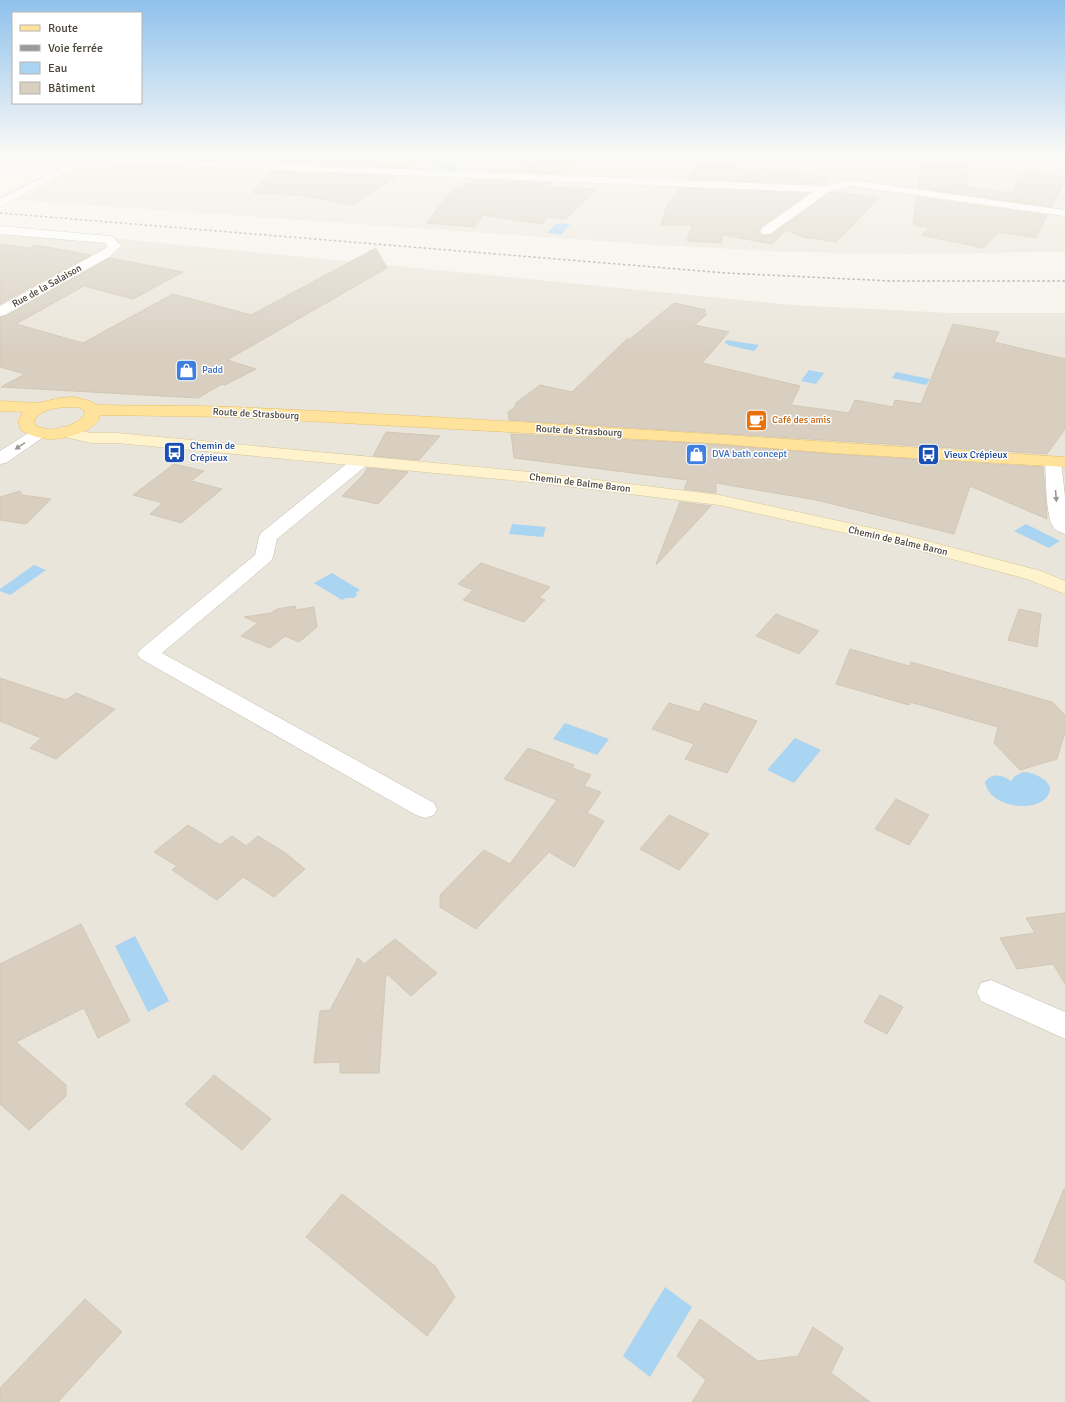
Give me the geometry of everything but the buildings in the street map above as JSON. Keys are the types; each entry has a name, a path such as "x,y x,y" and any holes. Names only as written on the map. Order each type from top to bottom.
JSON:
{"main road":[{"path":"0,406 38,408 56,403 74,402 89,406 91,416 73,430 63,432 39,433 27,427 25,423 0,420"},
{"path":"25,423 26,418 38,408"},
{"name":"Route de Strasbourg","path":"91,416 240,412 711,438 831,448 1059,462"}],"street":[{"path":"766,231 780,221"},
{"name":"Rue de la Salaison","path":"0,230 109,240 115,246 105,254 0,312"},
{"name":"Chemin de Balme Baron","path":"91,416 117,438"},
{"name":"Chemin de Balme Baron","path":"63,432 91,438 117,438 541,478 719,500 896,539 1034,575 1065,588"},
{"path":"0,459 39,433"},
{"path":"361,461 268,537 264,557 148,654 425,809"},
{"path":"1059,462 1058,516 1060,524 1065,528"},
{"name":"Chemin de Balme Baron","path":"1034,575 1060,572 1065,573"},
{"path":"991,992 1065,1026"}],"shaded area":[{"path":"321,221 1065,221 1065,252 908,254 785,252 656,245"},
{"path":"0,227 792,305 951,313 1065,313 1065,1402 0,1402"}],"water":[{"path":"562,223 570,225 561,235 547,233 556,224"},
{"path":"727,340 759,345 754,351 727,345 728,344 724,343"},
{"path":"809,370 824,373 816,384 801,381"},
{"path":"896,372 930,379 926,385 892,378"},
{"path":"512,524 546,527 543,537 509,534"},
{"path":"1026,524 1060,541 1049,548 1014,531"},
{"path":"34,565 46,570 10,595 0,591 0,589"},
{"path":"332,573 360,590 356,593 357,595 354,598 346,598 342,600 314,583"},
{"path":"565,723 609,739 597,755 553,739"},
{"path":"795,738 821,750 794,783 767,770"},
{"path":"1023,772 1039,776 1046,781 1050,787 1048,796 1041,802 1020,806 1008,804 997,799 989,792 985,782 991,777 1001,776 1011,781 1015,776"},
{"path":"135,936 169,1001 148,1012 115,946"},
{"path":"665,1287 692,1307 650,1377 623,1356"}],"railway":[{"path":"102,221 726,273 891,281 1065,281"}],"place":[{"name":"Padd","path":"186,370"},
{"name":"Café des amis","path":"757,420"},
{"name":"Chemin de Crépieux","path":"175,452"},
{"name":"DVA bath concept","path":"696,454"},
{"name":"Vieux Crépieux","path":"928,455"}]}
